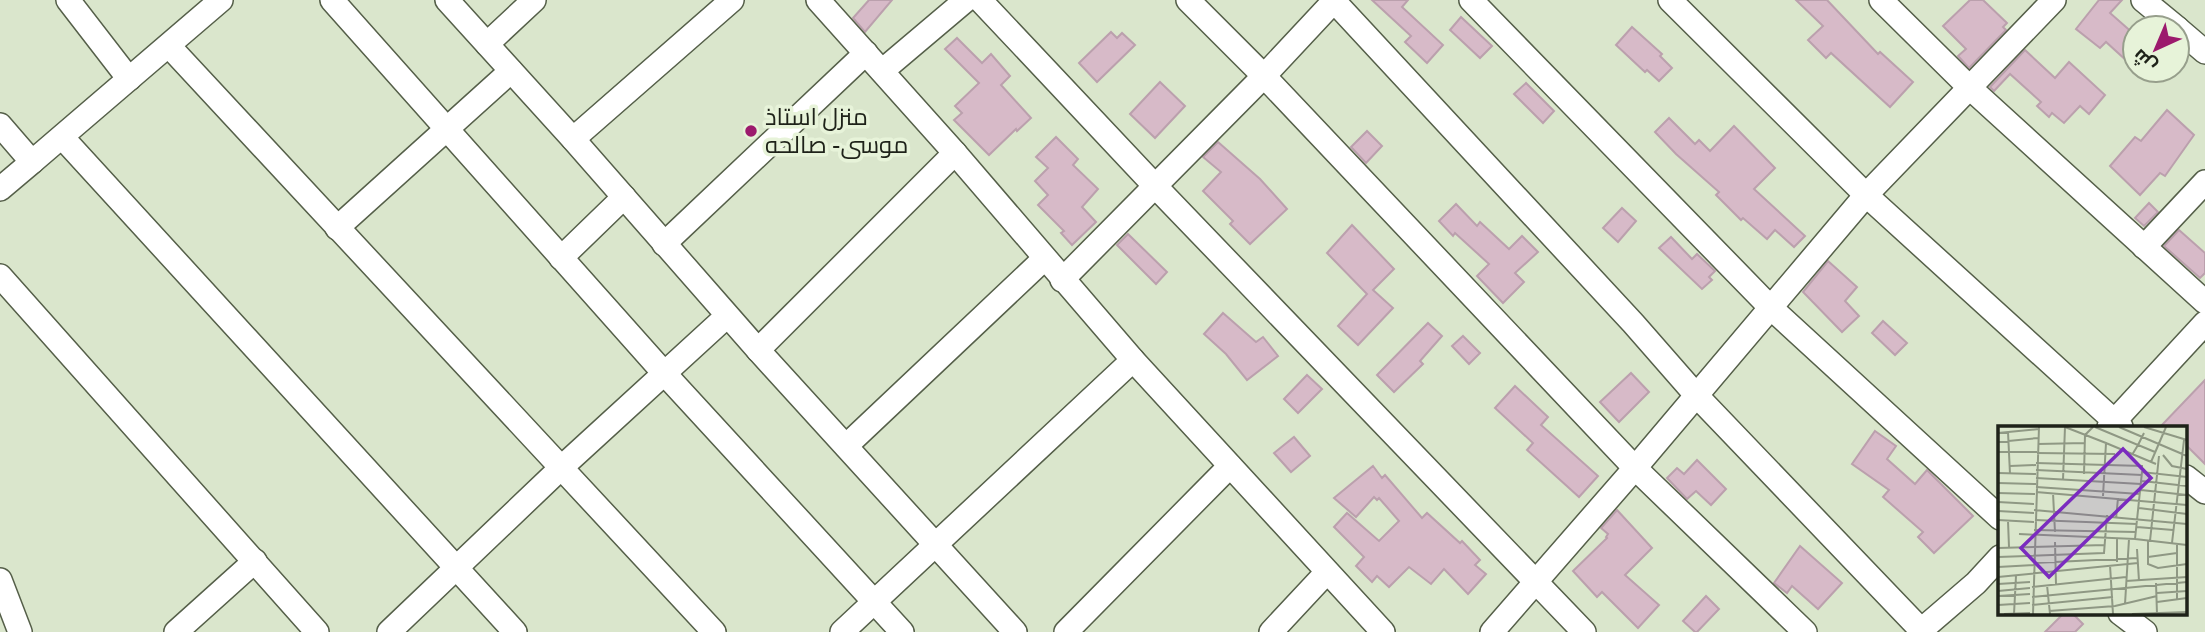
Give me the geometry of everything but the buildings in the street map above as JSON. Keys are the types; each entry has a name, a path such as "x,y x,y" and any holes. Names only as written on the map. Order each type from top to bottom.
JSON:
{"street":[{"path":"68,0 129,79"},
{"path":"0,189 221,0"},
{"path":"332,0 664,373 902,632"},
{"path":"447,0 573,139 727,316 1015,632"},
{"path":"487,44 534,0"},
{"path":"573,139 732,0"},
{"path":"818,0 955,153 1133,360 1382,632"},
{"path":"882,71 966,0"},
{"path":"980,0 1584,632"},
{"path":"1188,0 1264,76 1635,468 1805,632"},
{"path":"1062,280 1264,76 1334,0 1633,323 1696,395 1921,631 1976,583 1998,558"},
{"path":"1471,0 1770,306 1998,516"},
{"path":"1670,0 1866,195 2115,425 2205,323"},
{"path":"1881,0 1970,88 2205,302"},
{"path":"1492,632 1866,195 2054,0"},
{"path":"2143,0 2160,14"},
{"path":"2191,40 2205,52"},
{"path":"169,46 714,632"},
{"path":"664,244 866,53"},
{"path":"337,228 511,71"},
{"path":"0,125 32,162"},
{"path":"62,137 514,632"},
{"path":"758,350 955,153"},
{"path":"2144,247 2205,182"},
{"path":"561,258 624,197"},
{"path":"846,446 1044,259"},
{"path":"0,276 317,632"},
{"path":"389,632 562,467 727,316"},
{"path":"842,632 1133,360"},
{"path":"1066,632 1230,466"},
{"path":"2188,479 2205,492"},
{"path":"176,632 255,561"},
{"path":"1271,632 1327,572"},
{"path":"0,580 20,632"},
{"path":"2121,614 2145,632"}],"place":[{"name":"منزل استاذ موسى- صالحه","path":"751,131"}]}
